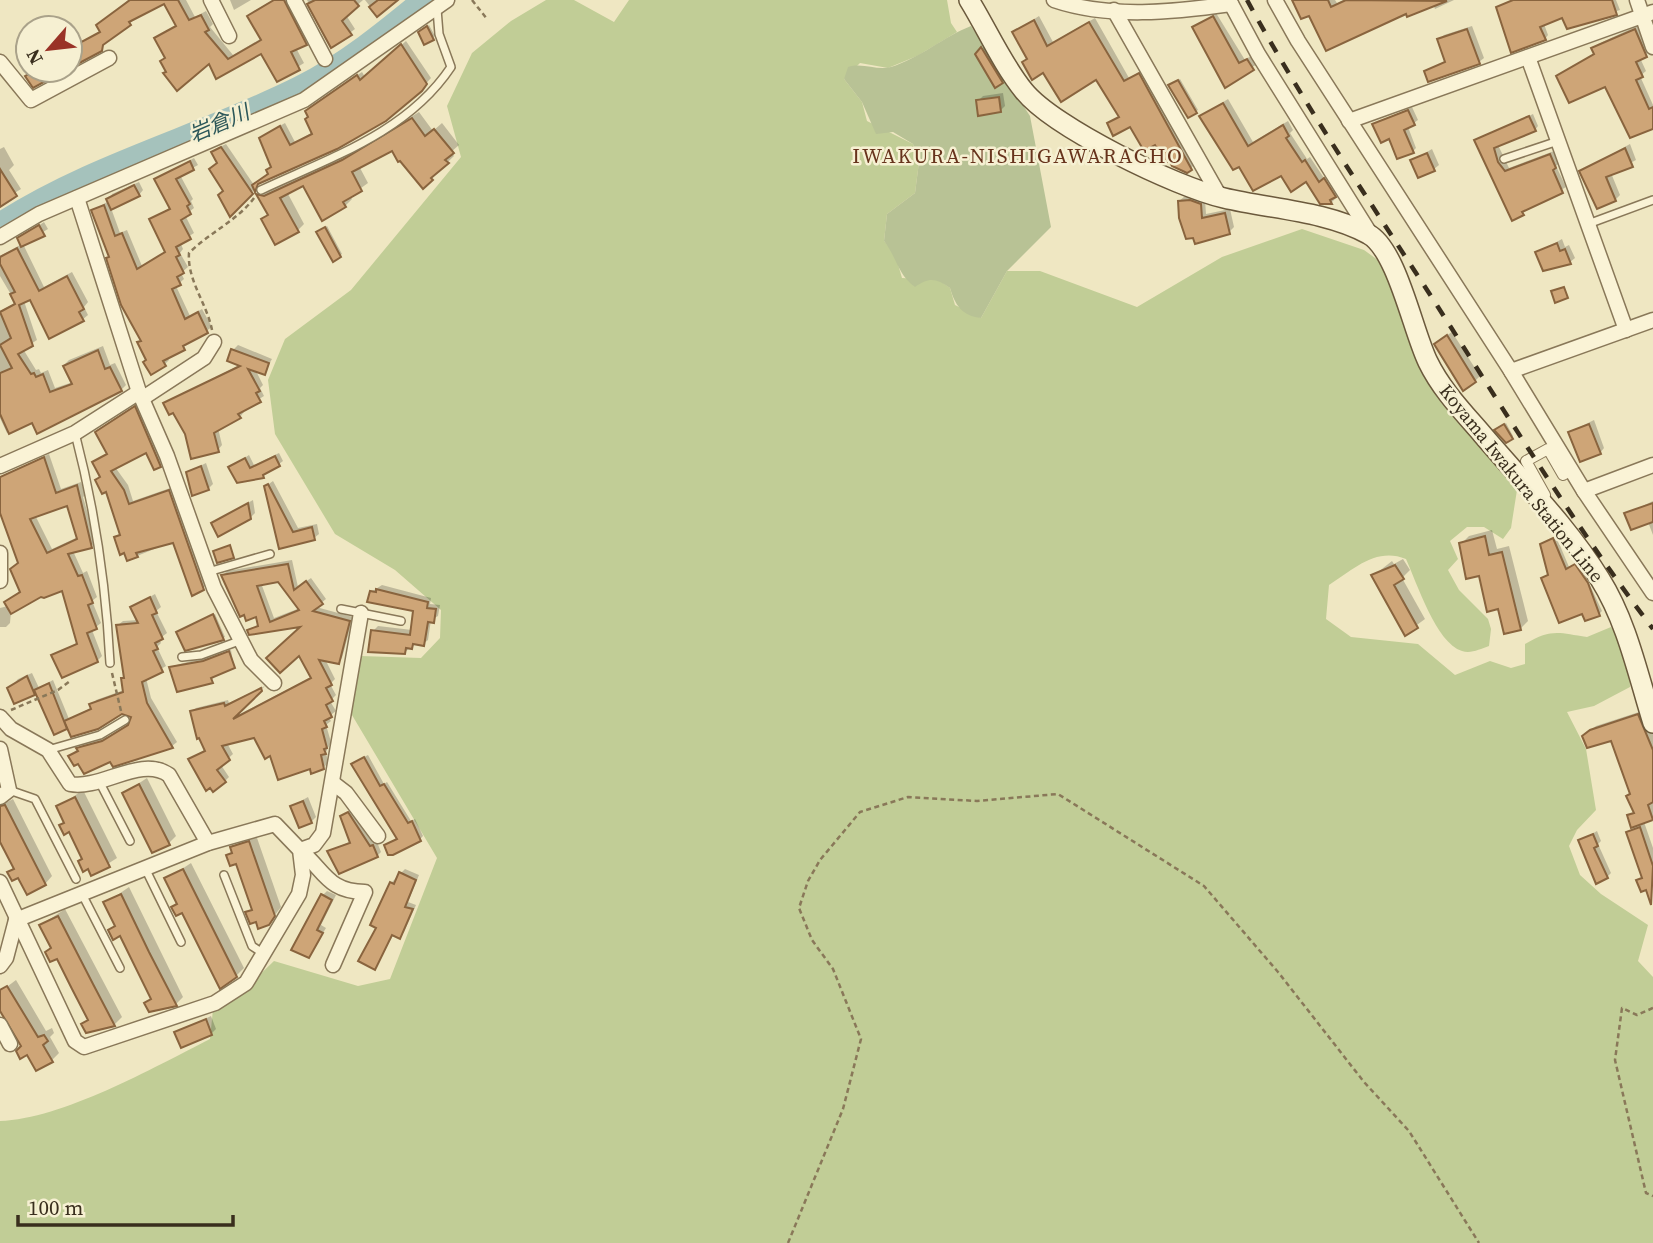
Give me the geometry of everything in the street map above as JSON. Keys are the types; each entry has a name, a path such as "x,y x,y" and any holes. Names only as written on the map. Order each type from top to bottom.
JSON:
{"main road":[{"path":"969,0 1023,90 1042,110 1163,178 1220,197 1331,221 1371,235"},
{"name":"Koyama Iwakura Station Line","path":"1371,235 1396,272 1415,332 1429,365 1450,396 1544,506 1600,578 1618,612 1653,723"}],"street":[{"path":"211,0 229,36"},
{"path":"294,0 325,60"},
{"path":"1054,0 1114,10 1171,13 1230,2 1258,54 1371,235"},
{"path":"1275,0 1349,121 1511,371 1584,491 1653,593"},
{"path":"1637,0 1648,14 1653,47"},
{"path":"0,237 39,214 304,100 442,4"},
{"path":"1114,10 1220,197"},
{"path":"1349,121 1648,14"},
{"path":"1528,57 1626,330"},
{"path":"0,62 31,100 109,58"},
{"path":"78,198 141,395 167,456 208,572 239,641 251,660 274,684"},
{"path":"1511,371 1653,320"},
{"path":"0,466 75,433 141,395 204,358 214,342"},
{"path":"1544,506 1547,501 1545,493 1526,461 1548,449 1563,475 1571,470"},
{"path":"1584,491 1653,465"},
{"path":"0,553 0,582"},
{"path":"300,850 314,845 323,833 361,613"},
{"path":"0,716 11,729 48,750 70,784 82,786 148,768 160,769 169,775 208,843"},
{"path":"5,793 0,748 11,729"},
{"path":"333,783 346,793 377,836"},
{"path":"16,920 208,843 275,824 329,883 352,892 365,892 333,965"},
{"path":"0,882 75,1041 84,1047 215,1003 246,984 299,894 303,875 300,850"},
{"path":"0,966 6,958 16,920"},
{"path":"0,1025 10,1044"}],"lane":[{"path":"261,190 374,138 443,80 451,67 439,34 442,4"},
{"path":"1504,159 1558,141"},
{"path":"1588,224 1653,200"},
{"path":"75,433 99,533 107,590 110,663"},
{"path":"208,572 270,554"},
{"path":"341,608 401,621"},
{"path":"181,657 201,655 239,641"},
{"path":"48,750 100,735 125,720"},
{"path":"99,781 130,841"},
{"path":"5,793 34,799 76,879"},
{"path":"145,868 181,942"},
{"path":"224,875 252,946 264,954"},
{"path":"82,893 120,968"}],"path":[{"path":"472,0 487,19"},
{"path":"214,342 208,313 188,266 189,253 203,239 245,211 261,190"},
{"path":"110,663 119,708 125,720"},
{"path":"0,716 58,690 70,681"},
{"path":"788,1243 843,1109 861,1039 833,969 812,940 799,908 808,881 820,860 860,812 908,797 976,801 1058,794 1204,886 1278,971 1364,1082 1409,1131 1479,1243"},
{"path":"1653,1008 1637,1016 1622,1008 1615,1060 1646,1193 1653,1196"}],"green space":[{"path":"546,0 574,0 614,22 629,0 947,0 951,23 957,32 917,56 888,68 860,63 844,79 862,102 867,121 913,144 919,162 915,193 887,214 884,241 895,254 902,278 939,280 950,288 955,305 981,318 1007,271 1040,271 1137,307 1222,257 1302,229 1364,250 1382,263 1434,384 1517,490 1511,528 1503,539 1484,527 1467,527 1450,541 1458,559 1448,570 1459,590 1488,619 1491,629 1489,646 1469,652 1453,646 1428,611 1406,559 1395,556 1375,558 1329,585 1326,619 1351,637 1418,644 1455,675 1490,661 1511,668 1525,664 1525,644 1549,634 1587,637 1611,627 1620,641 1628,662 1630,687 1594,706 1567,712 1586,749 1596,810 1577,830 1569,846 1580,875 1601,894 1648,925 1638,961 1653,977 1653,1243 0,1243 0,1121 24,1118 79,1102 210,1039 213,1009 249,985 274,961 358,986 390,979 437,858 349,710 361,656 421,658 440,638 441,610 395,570 335,534 275,434 268,380 285,339 351,290 461,157 447,106 472,53 511,21"},
{"path":"971,26 1030,116 1051,227 1007,271 981,318 960,309 950,288 945,285 929,280 915,287 901,272 884,241 887,214 915,193 919,162 913,144 893,132 876,134 862,102 844,79 848,67 891,67"}],"building":[{"path":"130,0 178,0 189,20 201,15 209,30 205,32 228,59 261,40 247,16 274,0 284,0 307,45 291,52 300,70 277,82 261,54 216,79 209,64 177,91 163,73 166,72 160,61 165,58 154,38 176,26 164,4 129,22 131,25 103,45 102,51 84,61 84,41 100,32 96,25"},
{"path":"315,0 354,0 359,6 342,21 352,35 331,48 307,4"},
{"path":"378,0 398,0 377,17 369,7"},
{"path":"1292,0 1328,0 1331,7 1346,0 1447,1 1407,17 1406,14 1326,51 1309,16 1301,19"},
{"path":"1513,0 1612,0 1617,15 1567,29 1562,18 1540,27 1546,40 1511,53 1496,7"},
{"path":"1213,16 1239,63 1247,59 1254,70 1225,88 1192,27"},
{"path":"1034,20 1047,46 1089,22 1124,81 1139,73 1192,170 1187,173 1172,166 1169,161 1165,163 1155,145 1144,151 1130,127 1113,136 1107,123 1119,117 1096,80 1061,102 1043,73 1032,80 1022,62 1027,59 1012,32"},
{"path":"427,26 434,40 424,45 418,32"},
{"path":"1467,29 1480,64 1428,82 1424,71 1445,62 1437,39"},
{"path":"1635,29 1647,57 1636,62 1643,77 1636,80 1649,109 1653,107 1653,129 1630,138 1605,87 1569,103 1556,76 1594,54 1591,48"},
{"path":"401,44 427,84 422,91 386,121 337,149 258,184 255,192 252,185 268,174 266,170 271,167 259,138 280,126 290,145 312,134 305,119 308,117 305,111 357,75 360,80"},
{"path":"981,47 1003,83 995,88 975,54"},
{"path":"1178,80 1197,113 1188,118 1168,85"},
{"path":"999,97 1001,112 978,116 976,100"},
{"path":"1223,103 1248,146 1283,125 1289,136 1286,138 1302,162 1305,160 1319,182 1324,178 1336,197 1330,200 1332,204 1320,204 1306,182 1291,192 1281,176 1253,191 1239,167 1233,170 1199,116"},
{"path":"1408,110 1415,125 1404,130 1414,153 1397,159 1389,139 1381,143 1372,124"},
{"path":"1529,116 1536,131 1494,148 1498,162 1505,171 1550,154 1556,168 1553,170 1563,193 1522,212 1524,215 1512,221 1474,140"},
{"path":"412,118 425,136 434,129 454,153 445,160 449,163 431,178 433,180 423,189 400,161 398,162 392,151 352,172 362,191 343,202 346,207 322,221 303,186 280,198 299,232 275,245 261,219 268,215 256,194 264,196 342,160"},
{"path":"221,147 253,194 230,217 218,195 223,191 209,169 217,163 211,152"},
{"path":"1625,148 1633,167 1606,177 1616,201 1597,209 1579,171"},
{"path":"1427,153 1435,171 1418,178 1410,160"},
{"path":"190,161 194,170 176,179 190,204 187,206 191,214 181,220 191,239 176,247 180,255 176,257 184,273 177,277 181,285 172,289 185,319 198,312 208,333 183,346 185,350 163,361 166,366 151,375 143,362 146,360 137,342 141,341 121,305 106,258 109,257 91,210 104,205 115,236 122,233 137,269 165,252 149,219 170,209 154,179"},
{"path":"0,169 17,196 0,207"},
{"path":"134,185 140,196 111,210 106,199"},
{"path":"1190,200 1201,204 1202,218 1225,213 1230,234 1195,244 1193,238 1186,239 1179,218 1178,201"},
{"path":"39,225 45,236 21,247 17,238"},
{"path":"325,227 341,257 333,262 316,232"},
{"path":"1557,243 1560,251 1565,249 1571,264 1543,271 1535,252"},
{"path":"17,248 39,291 67,276 84,309 79,312 84,321 49,339 30,300 19,305 33,346 18,354 31,374 34,373 36,377 43,374 50,392 72,384 63,366 98,350 105,369 110,367 122,391 37,434 32,423 9,434 0,414 0,373 12,368 0,345 11,338 0,312 15,304 10,294 15,292 0,264 0,257"},
{"path":"1564,287 1568,298 1555,303 1551,291"},
{"path":"1447,335 1476,382 1463,391 1434,344"},
{"path":"231,349 269,363 265,375 248,369 260,391 256,393 261,402 238,414 241,418 214,433 219,452 191,459 185,434 173,413 169,415 163,403 240,366 227,361"},
{"path":"135,406 161,467 154,470 146,453 111,471 124,490 129,504 169,490 204,590 192,596 173,543 136,553 138,557 127,561 124,553 120,555 114,537 120,535 106,492 102,494 95,480 100,477 92,462 107,454 95,432"},
{"path":"1504,424 1513,439 1506,443 1494,430"},
{"path":"1589,424 1601,454 1580,462 1568,432"},
{"path":"275,456 280,466 263,475 264,478 237,483 228,467 245,458 250,468"},
{"path":"44,457 56,493 77,485 92,548 68,554 78,576 82,575 93,603 88,605 97,629 87,633 98,662 62,678 51,655 77,644 62,591 41,597 11,614 4,602 20,592 10,569 18,563 0,513 0,477","holes":["67,506 77,539 47,553 30,519"]},
{"path":"201,466 209,490 192,496 186,472"},
{"path":"268,484 293,532 312,527 315,540 279,549 264,486"},
{"path":"248,503 251,519 218,537 211,523"},
{"path":"1653,503 1653,522 1631,530 1624,513"},
{"path":"1485,536 1489,555 1502,552 1521,630 1504,634 1498,609 1487,612 1479,576 1466,579 1459,543"},
{"path":"1553,538 1566,569 1575,564 1588,583 1600,616 1585,621 1582,614 1559,623 1541,578 1548,575 1540,544"},
{"path":"230,545 234,558 217,563 213,551"},
{"path":"288,564 294,590 306,581 323,604 313,611 350,621 339,664 319,660 332,685 326,688 333,701 326,705 332,717 324,721 327,727 322,729 327,748 324,749 326,754 321,755 324,769 311,774 310,769 278,780 270,756 265,759 254,738 222,746 230,760 217,770 226,782 213,792 210,788 206,791 188,759 205,751 199,738 197,739 190,711 224,703 225,706 261,688 262,691 233,719 311,678 299,656 280,673 266,658 300,627 249,635 247,630 258,626 256,617 246,621 244,615 240,617 221,575","holes":["278,582 299,610 270,622 257,586"]},
{"path":"1395,565 1404,579 1394,585 1418,628 1405,636 1371,575"},
{"path":"376,589 428,602 427,608 436,609 434,623 428,622 424,646 413,644 412,649 406,648 405,654 368,652 371,630 410,635 413,611 367,602 370,591 376,592"},
{"path":"150,597 157,613 152,615 163,639 155,643 158,649 153,651 163,672 142,682 147,703 173,748 113,767 110,762 84,774 78,764 74,766 68,756 78,751 76,748 102,741 128,725 131,717 122,714 98,729 71,737 64,721 91,709 89,704 123,692 121,678 124,678 116,625 138,623 130,607"},
{"path":"213,614 224,640 185,651 176,632"},
{"path":"229,651 235,668 211,678 213,683 177,692 169,667 203,661"},
{"path":"27,676 35,695 14,704 7,688"},
{"path":"49,683 67,729 54,735 34,690"},
{"path":"1638,714 1653,750 1653,802 1648,805 1653,820 1631,828 1627,815 1634,813 1626,796 1630,794 1611,741 1587,748 1582,736 1590,730"},
{"path":"364,757 380,786 384,784 408,823 412,821 421,841 393,855 388,855 384,845 397,839 351,764"},
{"path":"139,784 170,845 152,853 122,793"},
{"path":"75,797 110,867 91,876 88,869 83,872 78,861 82,859 69,832 64,835 59,825 64,823 56,806"},
{"path":"303,801 312,823 299,828 290,806"},
{"path":"5,805 46,885 27,895 18,878 12,881 7,872 14,869 0,842 0,806"},
{"path":"348,812 370,846 373,845 378,857 339,874 327,851 350,843 340,816"},
{"path":"1640,827 1653,866 1651,905 1646,890 1641,892 1636,880 1642,878 1626,832"},
{"path":"1593,834 1598,846 1594,848 1608,878 1596,884 1578,840"},
{"path":"249,841 275,916 269,925 258,929 256,922 250,924 245,912 252,910 236,864 230,866 226,855 232,853 230,847"},
{"path":"183,869 237,977 220,989 182,913 176,916 171,907 177,904 164,878"},
{"path":"399,872 416,880 405,907 413,909 400,939 392,935 375,970 358,961 376,928 370,925 390,882 394,884"},
{"path":"121,894 177,1006 149,1012 144,1003 151,999 120,936 113,940 108,930 115,926 103,902"},
{"path":"321,894 332,900 317,930 323,933 309,958 291,950"},
{"path":"58,916 115,1026 86,1033 81,1024 88,1020 57,959 50,962 45,952 51,948 39,925"},
{"path":"7,986 38,1037 44,1035 48,1041 43,1045 53,1062 36,1071 27,1055 20,1059 16,1051 21,1046 0,1011 0,990"},
{"path":"206,1019 212,1035 181,1048 174,1032"}],"waterway":[{"name":"岩倉川","path":"0,226 72,186 225,123 317,80 350,59 426,0"}],"railway":[{"path":"1247,0 1315,117 1516,429 1596,550 1653,629"}],"district":[{"name":"IWAKURA-NISHIGAWARACHO","path":"1018,155"}]}
